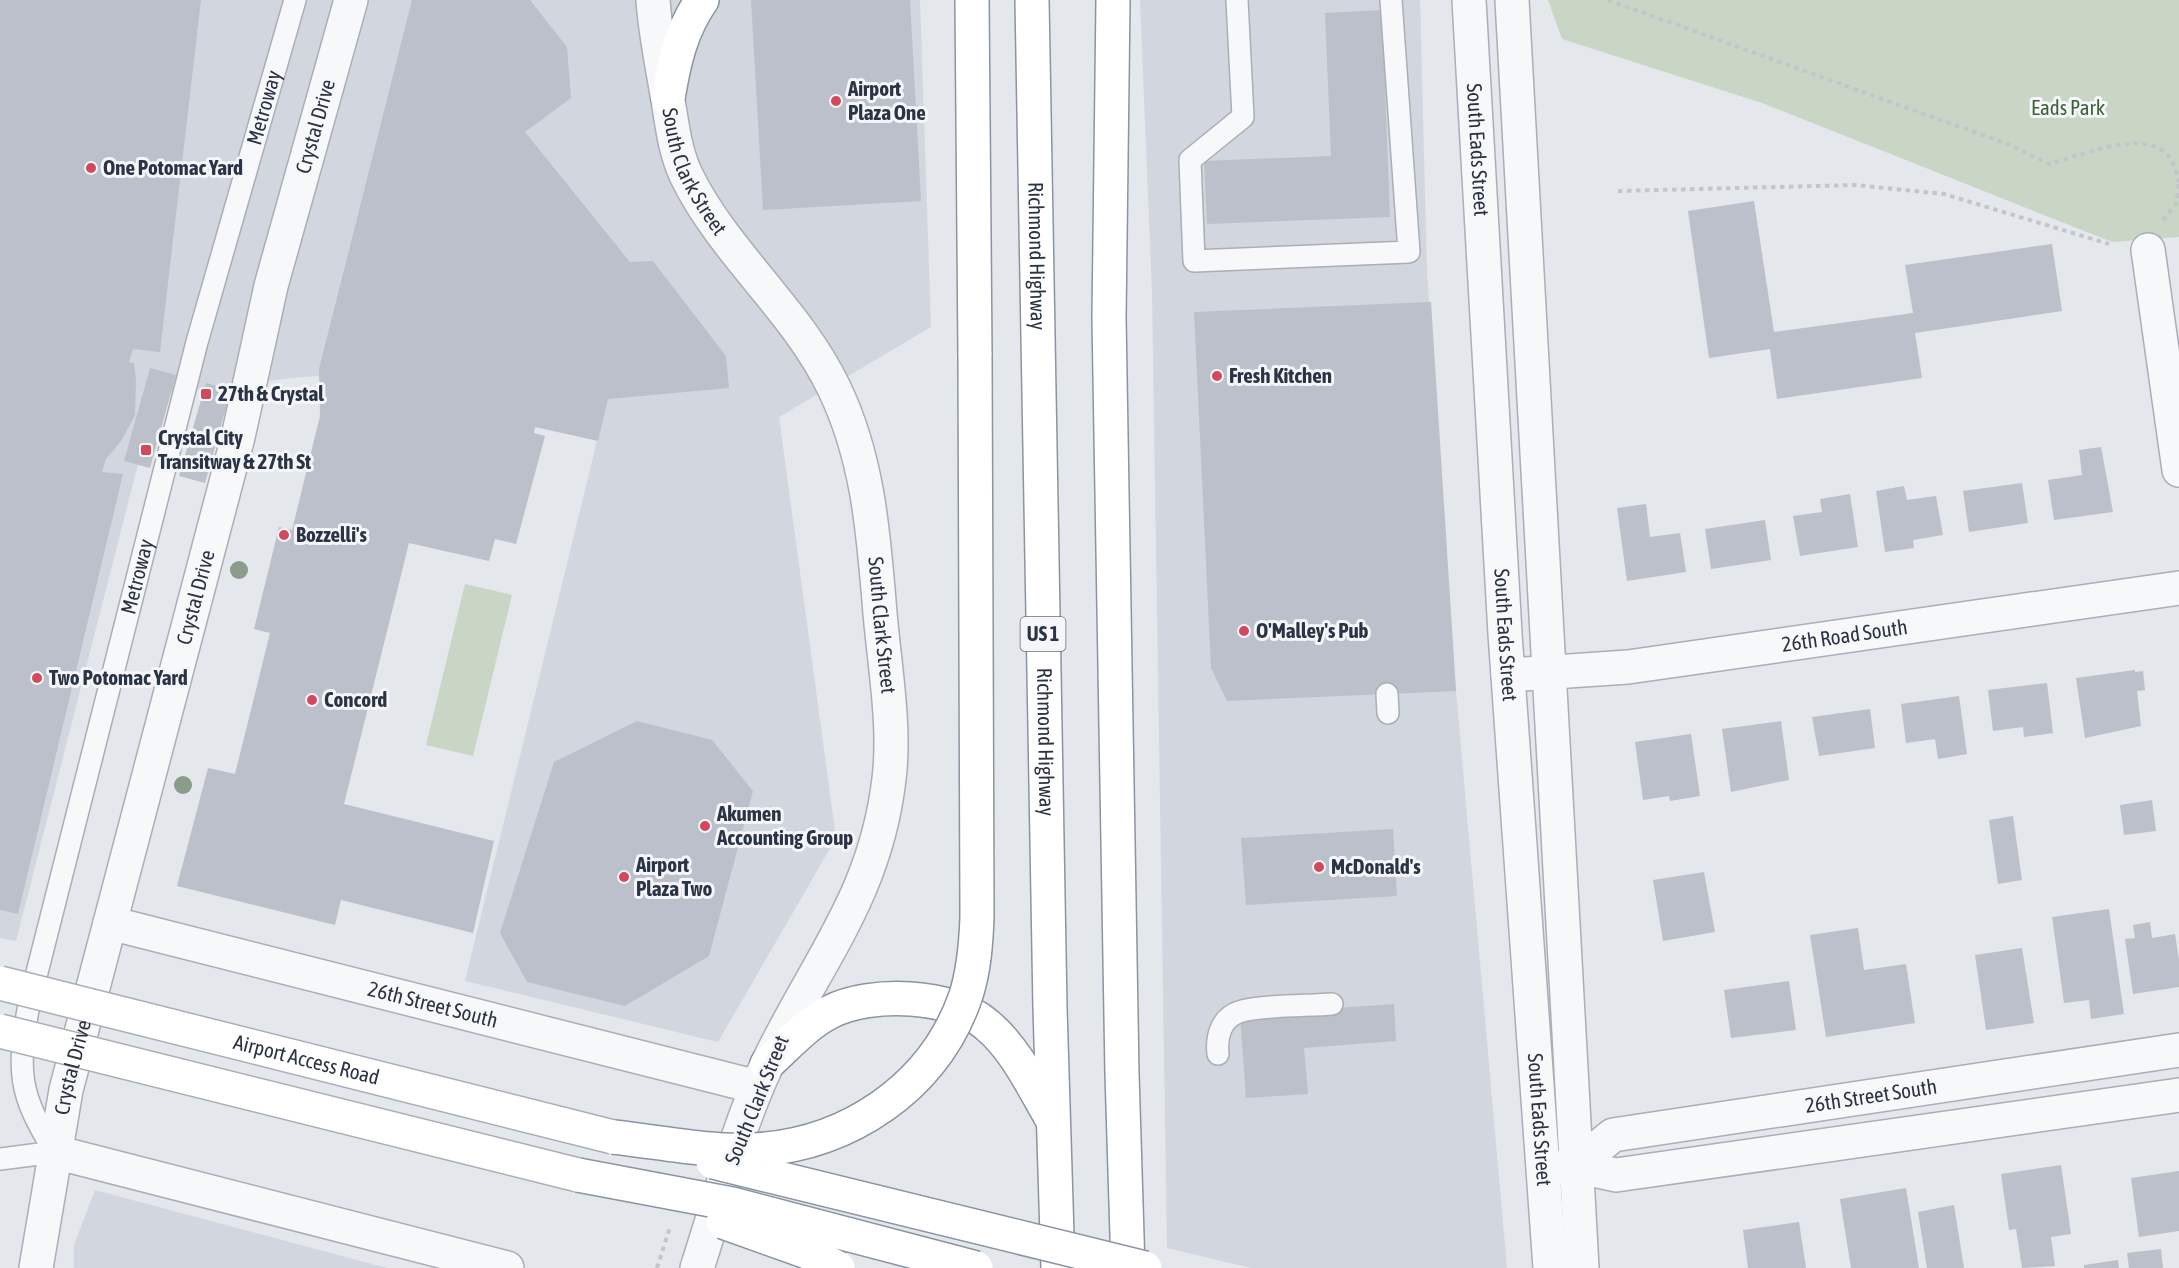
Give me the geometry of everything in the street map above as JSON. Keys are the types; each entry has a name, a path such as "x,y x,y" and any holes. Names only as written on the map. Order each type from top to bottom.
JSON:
{"main road":[{"path":"668,98 679,45 687,24 702,0"},
{"name":"Richmond Highway","path":"1032,0 1053,1121 1058,1268"},
{"path":"1113,0 1109,318 1122,1074 1128,1268"},
{"path":"613,1137 718,1149 753,1150 782,1147 838,1131 867,1118 913,1082 945,1041 956,1019 972,973 978,917 975,355 968,6"},
{"name":"Airport Access Road","path":"0,982 613,1137"},
{"path":"762,1076 813,1022 850,1004 882,999 937,1003 973,1014 996,1033 1053,1121"},
{"path":"0,1031 578,1175 732,1203 976,1268"},
{"path":"613,1137 1145,1268"},
{"path":"578,1175 774,1239 838,1268"}],"street":[{"name":"Crystal Drive","path":"36,1268 66,1090 238,437 271,286 351,0"},
{"name":"South Clark Street","path":"653,0 676,147 684,172 712,218 795,322 812,347 839,398 859,453 873,535 891,749 885,808 872,864 829,954 794,1011 762,1076 698,1268"},
{"name":"South Eads Street","path":"1469,0 1508,675 1550,1268"},
{"name":"South Eads Street","path":"1512,0 1582,1268"},
{"path":"2148,250 2179,470"},
{"path":"1486,293 1528,292"},
{"name":"26th Road South","path":"1508,675 1628,667 2179,588"},
{"name":"26th Street South","path":"110,923 762,1076"},
{"name":"26th Street South","path":"1575,1166 1613,1135 2179,1050"},
{"name":"26th Street South","path":"1543,1170 1575,1166 1616,1175 2179,1095"},
{"path":"55,1152 507,1268"}],"lane":[{"name":"Metroway","path":"55,1152 30,1109 21,1074 21,1053 29,1004 197,342 295,0"},
{"path":"1237,0 1243,117 1190,160 1194,261 1409,252 1391,0"},
{"path":"1525,924 1562,920"},
{"path":"1218,1054 1216,1038 1222,1026 1240,1011 1332,1004"},
{"path":"0,1159 55,1152"}],"path":[{"path":"1608,0 2010,145 2050,164 2112,145 2144,145 2162,150 2173,163 2179,182"},
{"path":"1618,191 1855,185 1944,194 2109,244"}],"shaded area":[{"path":"0,0 920,0 931,327 779,417 836,838 718,1042 465,981 619,351 292,378 156,394 16,941 0,938"},
{"path":"1140,0 1420,0 1427,272 1456,691 1507,1268 1251,1268 1167,1248 1152,291"},
{"path":"95,1190 387,1268 74,1268 74,1245"}],"green space":[{"name":"Eads Park","path":"1548,0 2179,0 2179,237 2112,242 1762,103 1562,39"},
{"path":"465,584 512,595 473,756 426,745"}],"building":[{"path":"0,0 201,0 160,352 133,349 129,362 134,363 136,380 135,415 121,441 106,459 102,472 123,474 18,914 0,910"},
{"path":"412,0 530,0 567,47 571,98 525,132 630,262 653,261 726,356 729,388 608,399 598,441 535,427 534,433 545,436 516,544 495,539 489,561 409,543 344,804 494,841 473,933 341,900 335,925 177,886 208,768 235,774 270,633 254,629 279,527 292,530 320,416 319,369"},
{"name":"Airport Plaza One","path":"751,0 910,0 921,201 763,210"},
{"path":"1382,10 1390,217 1207,224 1204,161 1331,156 1325,13"},
{"path":"1754,201 1774,332 1913,313 1905,265 2052,244 2062,311 1915,333 1922,378 1777,399 1770,349 1709,358 1688,211"},
{"path":"1431,302 1456,691 1227,701 1211,668 1194,312"},
{"path":"150,368 176,375 150,468 124,461"},
{"path":"206,383 231,390 205,483 179,476"},
{"path":"2101,447 2113,512 2054,520 2048,480 2082,475 2079,450"},
{"path":"2022,483 2028,523 1969,532 1963,491"},
{"path":"1904,486 1907,500 1936,496 1943,535 1913,540 1914,548 1885,552 1876,491"},
{"path":"1850,494 1858,547 1800,556 1793,516 1822,512 1820,499"},
{"path":"1646,504 1650,537 1680,533 1686,572 1627,581 1617,508"},
{"path":"1765,520 1771,560 1711,569 1705,529"},
{"path":"2135,670 2135,672 2143,671 2145,690 2137,691 2141,726 2085,738 2076,678"},
{"path":"2047,683 2053,733 2024,737 2023,727 1993,731 1988,690"},
{"path":"1959,696 1967,754 1938,759 1935,739 1906,743 1901,704"},
{"path":"1870,709 1875,748 1819,756 1812,717"},
{"name":"Airport Plaza Two","path":"637,721 712,740 753,791 709,956 625,1006 527,982 500,933 554,762"},
{"path":"1781,721 1789,780 1731,792 1722,729"},
{"path":"1691,734 1700,796 1670,801 1669,796 1643,800 1635,742"},
{"path":"2152,800 2156,831 2124,835 2120,805"},
{"path":"2013,816 2022,880 1998,884 1989,820"},
{"name":"McDonald's","path":"1393,829 1397,896 1246,905 1241,838"},
{"path":"1704,872 1715,932 1663,941 1653,880"},
{"path":"2109,909 2124,1014 2091,1019 2089,1000 2064,1003 2052,917"},
{"path":"2150,922 2152,938 2175,934 2179,960 2179,987 2133,994 2125,939 2135,938 2133,925"},
{"path":"1858,928 1864,970 1906,964 1915,1023 1826,1037 1810,935"},
{"path":"2022,948 2034,1023 1986,1030 1975,955"},
{"path":"1789,981 1796,1030 1731,1038 1724,990"},
{"path":"1394,1004 1396,1041 1304,1048 1308,1094 1246,1098 1240,1015"},
{"path":"2061,1165 2071,1234 2051,1237 2055,1266 2022,1268 2016,1229 2009,1230 2001,1174"},
{"path":"2179,1171 2179,1231 2139,1237 2131,1178"},
{"path":"1906,1188 1919,1268 1851,1268 1840,1199"},
{"path":"1954,1205 1964,1268 1927,1268 1918,1212"},
{"path":"1799,1222 1806,1268 1748,1268 1743,1230"},
{"path":"2161,1249 2163,1268 2129,1268 2127,1253"},
{"path":"2118,1260 2119,1268 2084,1268 2084,1265"}],"place":[{"name":"Airport Plaza One","path":"836,101"},
{"name":"One Potomac Yard","path":"91,168"},
{"name":"Fresh Kitchen","path":"1217,376"},
{"name":"27th & Crystal","path":"206,394"},
{"name":"Crystal City Transitway & 27th St","path":"146,450"},
{"name":"Bozzelli's","path":"284,535"},
{"name":"O'Malley's Pub","path":"1244,631"},
{"name":"Two Potomac Yard","path":"37,678"},
{"name":"Concord","path":"312,700"},
{"name":"Akumen Accounting Group","path":"705,826"},
{"name":"McDonald's","path":"1319,867"},
{"name":"Airport Plaza Two","path":"624,877"}]}
